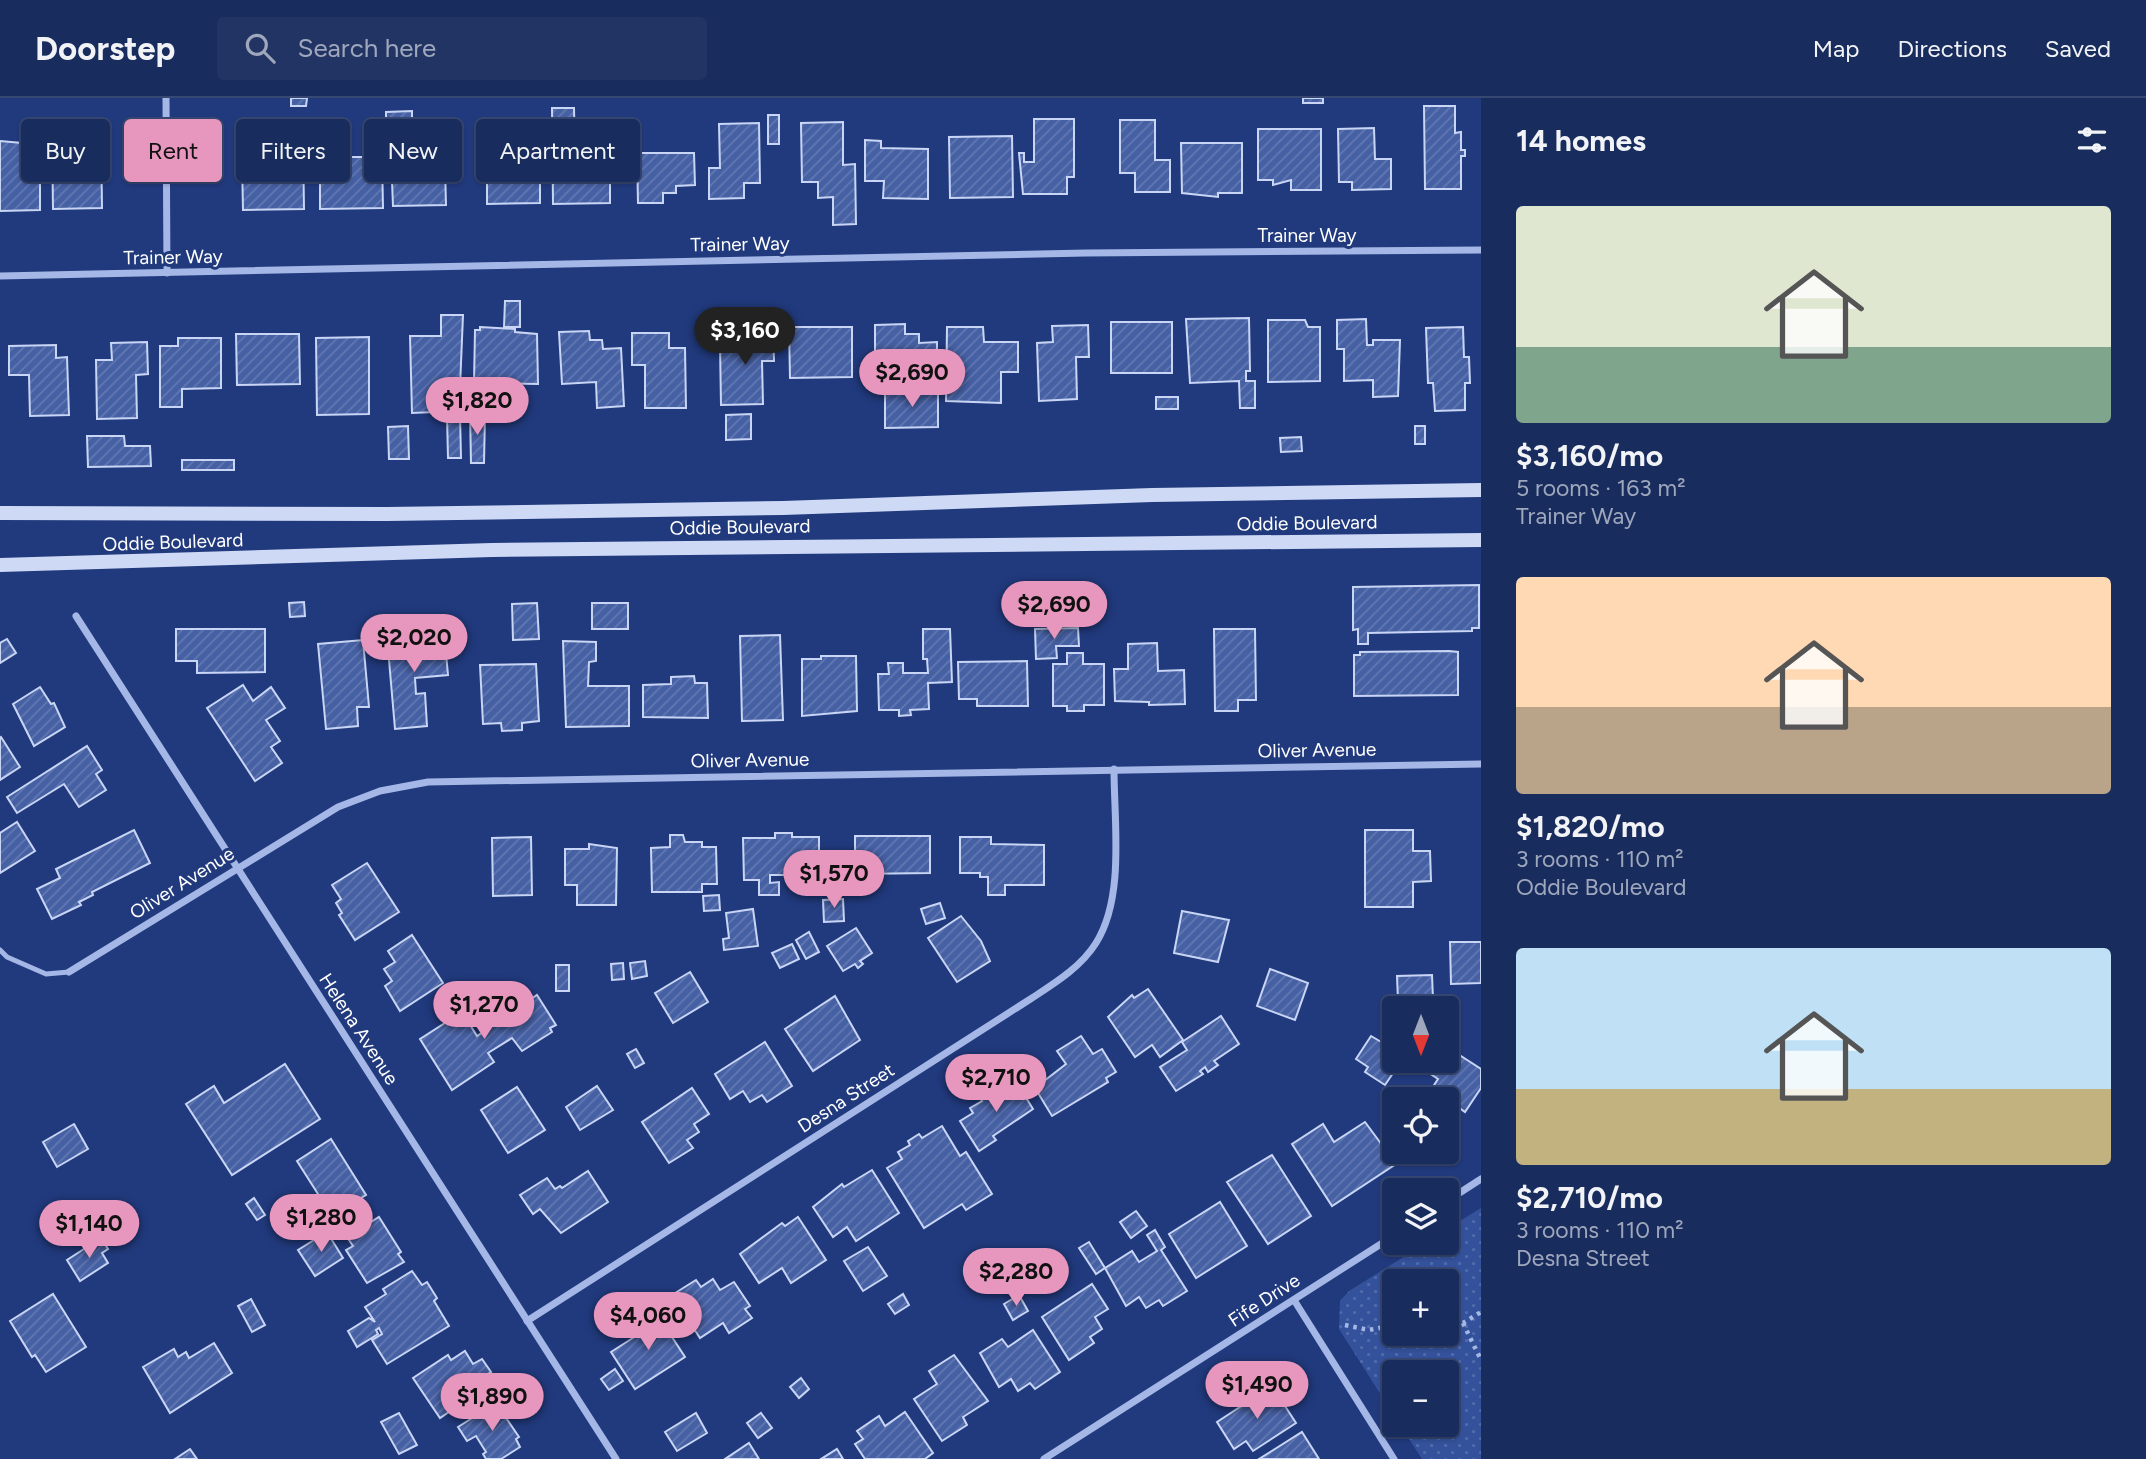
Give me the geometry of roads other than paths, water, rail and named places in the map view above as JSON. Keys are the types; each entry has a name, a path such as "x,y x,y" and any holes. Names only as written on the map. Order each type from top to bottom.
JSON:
{"main road":[{"name":"Oddie Boulevard","path":"0,513 387,514 769,509 1125,496 1481,490"},
{"name":"Oddie Boulevard","path":"0,565 506,549 1481,540"}],"street":[{"path":"166,98 167,273"},
{"name":"Trainer Way","path":"0,276 1086,253 1481,250"},
{"name":"Helena Avenue","path":"76,616 616,1459"},
{"name":"Oliver Avenue","path":"69,972 338,807 380,791 428,782 1481,764"},
{"name":"Desna Street","path":"527,1321 1032,998 1079,964 1095,945 1113,903 1114,769"},
{"path":"1459,1193 1481,1179"},
{"name":"Fife Drive","path":"1044,1459 1382,1243"},
{"path":"1294,1300 1394,1459"}],"lane":[{"path":"0,950 7,957 46,974 69,972"}]}
